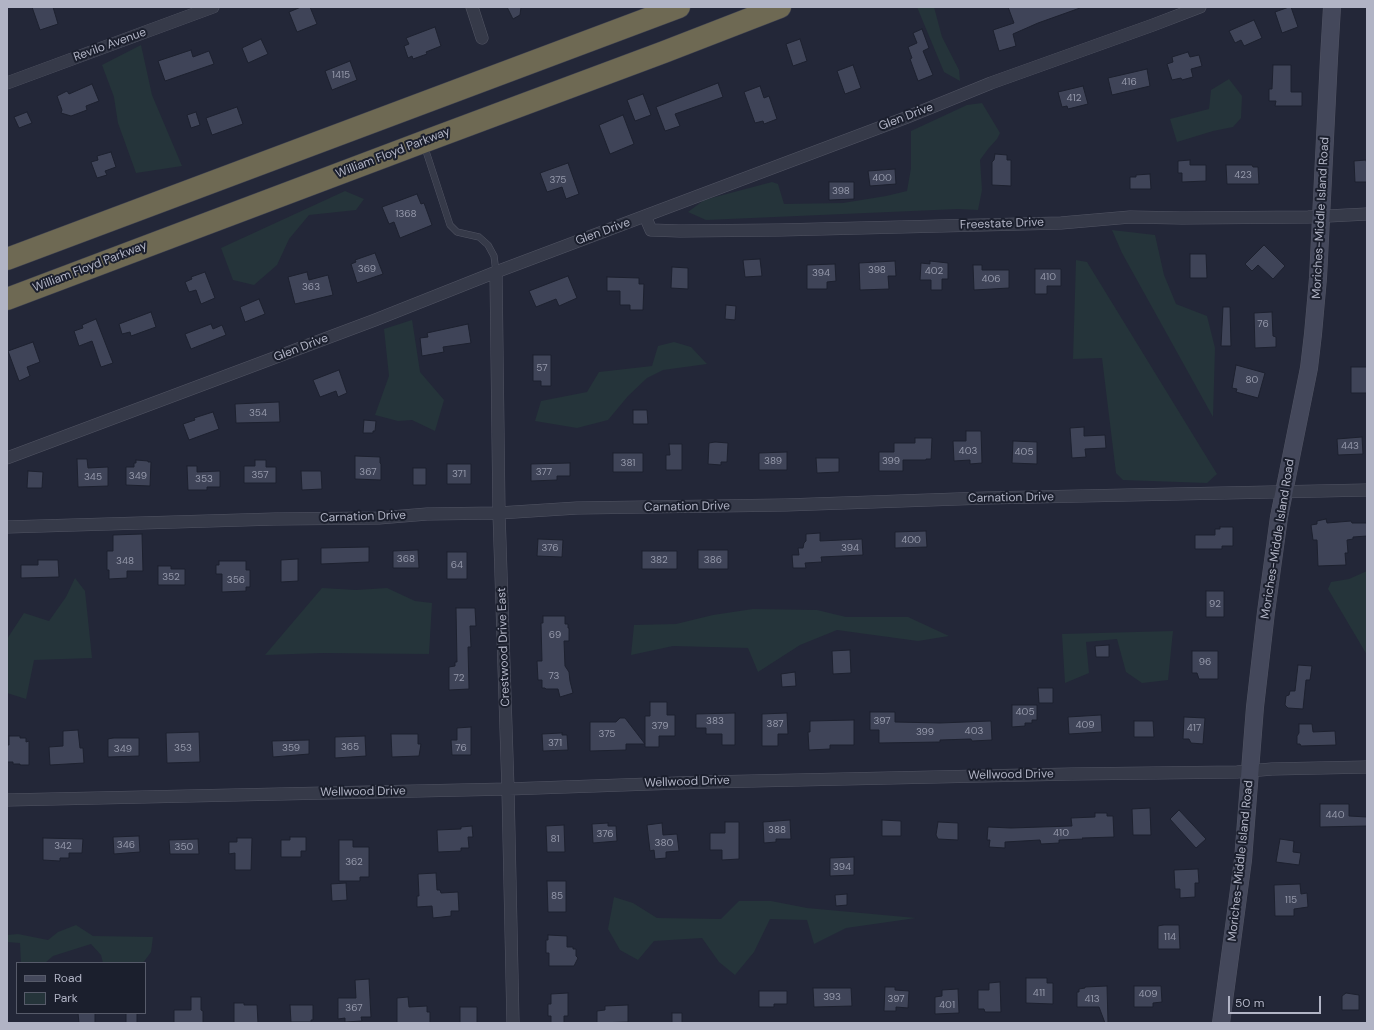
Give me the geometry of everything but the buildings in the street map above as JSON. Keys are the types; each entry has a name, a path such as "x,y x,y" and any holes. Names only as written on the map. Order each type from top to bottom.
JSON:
{"highway":[{"path":"7,259 679,7"},
{"name":"William Floyd Parkway","path":"7,299 780,7"}],"main road":[{"name":"Moriches-Middle Island Road","path":"1221,1023 1243,860 1261,654 1279,517 1308,368 1317,285 1332,7"}],"street":[{"name":"Revilo Avenue","path":"7,83 212,7"},
{"path":"472,7 482,38"},
{"name":"Glen Drive","path":"7,458 905,118 991,83 1200,7"},
{"name":"Freestate Drive","path":"645,216 651,230 680,231 1062,223 1130,217 1182,218 1367,214"},
{"name":"Crestwood Drive East","path":"496,272 500,513 513,1023"},
{"name":"Carnation Drive","path":"7,527 275,519 379,518 427,514 500,513 577,508 786,505 986,498 1367,490"},
{"name":"Wellwood Drive","path":"7,800 508,789 731,781 1250,772 1272,769 1367,767"}],"lane":[{"path":"423,142 450,225 457,232 479,237 490,248 494,256 496,272"}],"green space":[{"path":"917,7 934,7 942,37 959,70 960,81 944,72"},
{"path":"141,45 152,95 182,166 136,173 118,123 114,97 102,65"},
{"path":"1229,79 1242,96 1241,118 1233,127 1213,131 1177,142 1170,119 1209,109 1211,90"},
{"path":"982,103 1000,133 980,160 982,190 978,210 958,209 706,220 688,212 704,200 772,182 778,184 784,204 843,203 907,191 911,168 911,131 967,105"},
{"path":"345,191 364,199 356,210 309,215 289,239 277,265 254,285 233,280 221,248"},
{"path":"1112,230 1155,235 1164,275 1176,304 1207,316 1215,348 1213,417 1122,253"},
{"path":"1076,260 1087,262 1217,474 1207,483 1123,480 1116,473 1102,358 1073,359"},
{"path":"412,320 420,372 444,400 435,431 412,420 398,421 375,415 389,376 384,329"},
{"path":"674,342 691,347 707,364 663,370 647,378 628,396 608,420 577,428 535,421 541,401 587,392 599,372 652,366 658,346"},
{"path":"1367,571 1367,655 1328,589 1331,582 1349,579"},
{"path":"75,578 85,591 92,658 34,660 26,699 7,693 7,639 24,613 49,621 66,597"},
{"path":"322,588 356,590 387,588 415,601 432,603 429,654 322,653 265,655"},
{"path":"753,609 817,610 846,617 908,617 949,636 918,641 837,630 800,645 758,672 748,648 673,646 631,655 634,625 676,624 713,615"},
{"path":"1173,631 1168,680 1142,683 1126,672 1117,639 1086,642 1089,673 1065,683 1062,634"},
{"path":"614,897 633,903 657,918 721,919 739,901 771,901 807,908 916,918 846,928 814,944 807,920 770,919 754,952 735,975 719,962 702,938 654,941 638,960 620,950 608,929"},
{"path":"76,925 93,936 153,937 151,952 144,962 103,962 101,955 91,944 53,956 46,962 21,962 20,943 7,942 7,935 18,934 48,940 58,932"}]}
